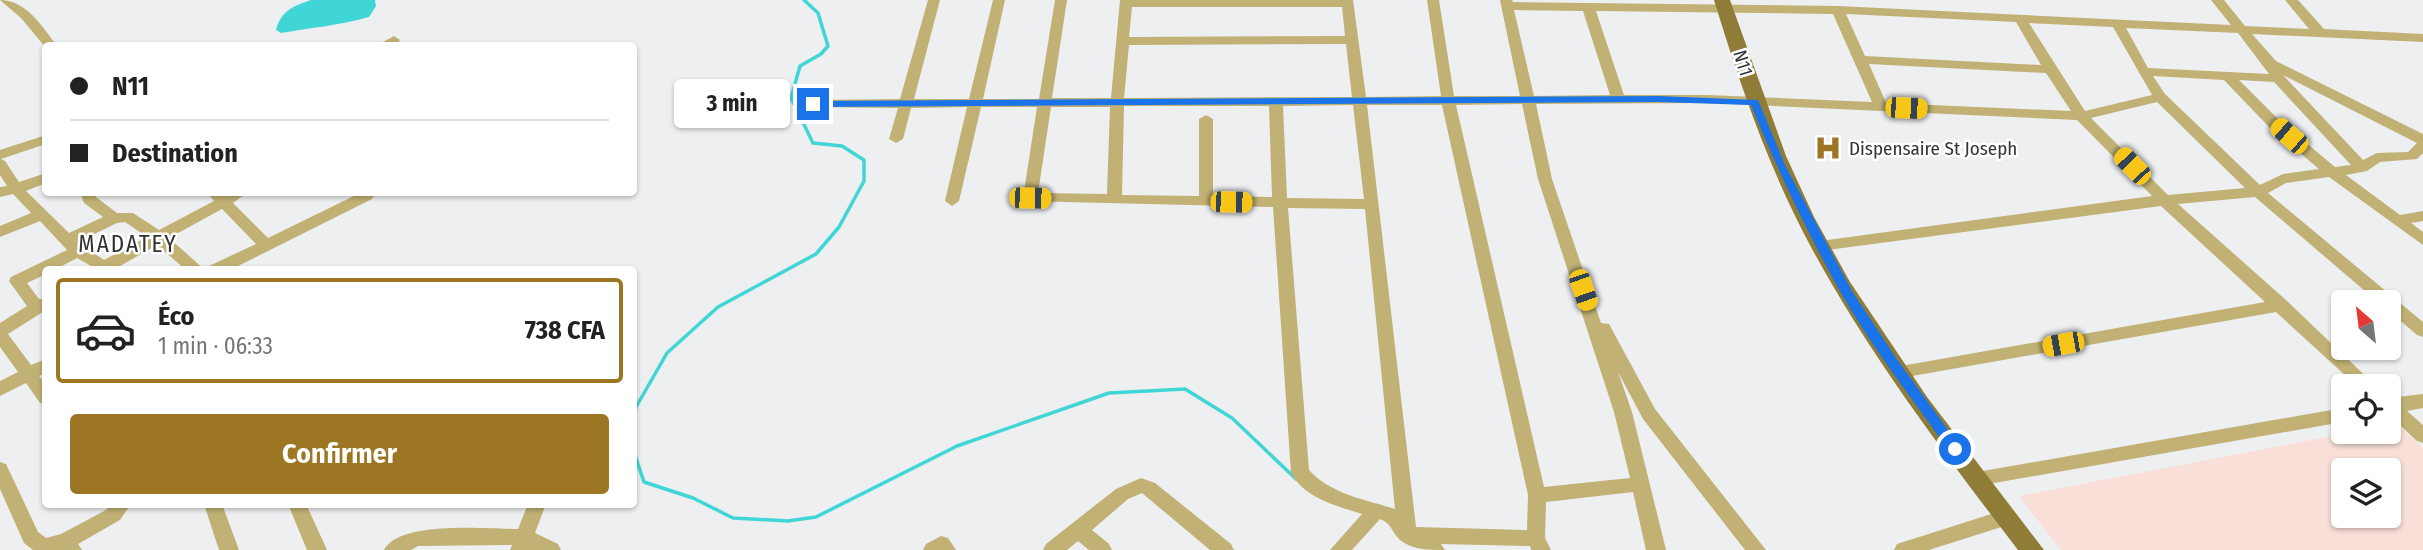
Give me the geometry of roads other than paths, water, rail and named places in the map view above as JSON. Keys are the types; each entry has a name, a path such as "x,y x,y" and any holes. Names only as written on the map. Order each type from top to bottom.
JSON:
{"main road":[{"name":"N11","path":"1724,4 1755,102 1780,165 1820,246 1873,335 2032,550"}],"street":[{"path":"5,0 25,15 48,42"},
{"path":"896,139 934,0"},
{"path":"952,201 999,0"},
{"path":"1061,0 1030,198 1372,204"},
{"path":"1407,535 1539,544 1537,495 1448,100 1433,0"},
{"path":"2217,0 2271,64 2278,78 2362,168"},
{"path":"2291,0 2320,33"},
{"path":"1114,200 1117,102 1126,1 1347,2 1357,100 1372,204 1407,535"},
{"path":"1656,550 1623,412 1555,214 1527,101 1507,3 1588,6 1724,4 2423,38"},
{"path":"1588,6 1618,99"},
{"path":"1838,10 1881,106"},
{"path":"2020,19 2081,116 2165,201 2355,374"},
{"path":"2117,23 2143,72 2160,97 2258,192 2423,331"},
{"path":"1121,41 1352,40"},
{"path":"1859,60 2050,69"},
{"path":"1820,246 2134,203 2258,192 2283,179 2362,168 2377,158 2412,156 2423,143 2271,64"},
{"path":"2143,72 2230,78 2278,78"},
{"path":"2230,78 2261,111 2331,173 2423,240"},
{"path":"813,104 905,102 1044,105 1117,102 1618,99 1881,106 2081,116 2160,97"},
{"path":"1276,102 1280,203 1300,473 1309,483 1338,499 1394,516 1407,535 1435,550"},
{"path":"1206,120 1206,201"},
{"path":"0,155 42,140"},
{"path":"0,164 16,189 73,246 98,266"},
{"path":"0,192 42,179"},
{"path":"94,196 114,218"},
{"path":"223,266 367,196"},
{"path":"104,266 158,237 218,197 265,244"},
{"path":"0,232 41,215"},
{"path":"2397,221 2423,216"},
{"path":"42,392 0,333 41,305 17,281 114,218 128,217 158,237 192,266"},
{"path":"1583,290 1649,414 1756,550"},
{"path":"1900,372 2281,305"},
{"path":"0,389 42,367"},
{"path":"2401,404 2423,401"},
{"path":"1977,479 2331,417"},
{"path":"2401,417 2423,436"},
{"path":"0,469 31,537 43,547 69,545 113,515 119,508"},
{"path":"1537,495 1639,484"},
{"path":"1054,550 1122,494 1141,485 1149,488 1224,550"},
{"path":"214,508 229,550"},
{"path":"299,508 317,550"},
{"path":"522,544 536,508"},
{"path":"1340,550 1377,510"},
{"path":"1904,550 2007,517"},
{"path":"1078,529 1102,550"},
{"path":"394,550 416,538 522,544 551,550"},
{"path":"933,550 941,544 946,550"}],"water":[{"path":"311,0 375,0 376,6 369,17 358,20 281,33 276,30 281,18 289,10"}],"waterway":[{"path":"637,405 667,353 718,307 816,254 839,227 864,181 864,160 842,146 813,143 791,98 800,66 821,54 828,46 818,13 804,0"},
{"path":"637,461 644,482 693,498 733,518 788,521 816,517 957,446 1109,393 1185,389 1232,418 1296,479"}],"place":[{"name":"Dispensaire St Joseph","path":"1828,148"}],"district":[{"name":"MADATEY","path":"128,244"}]}
